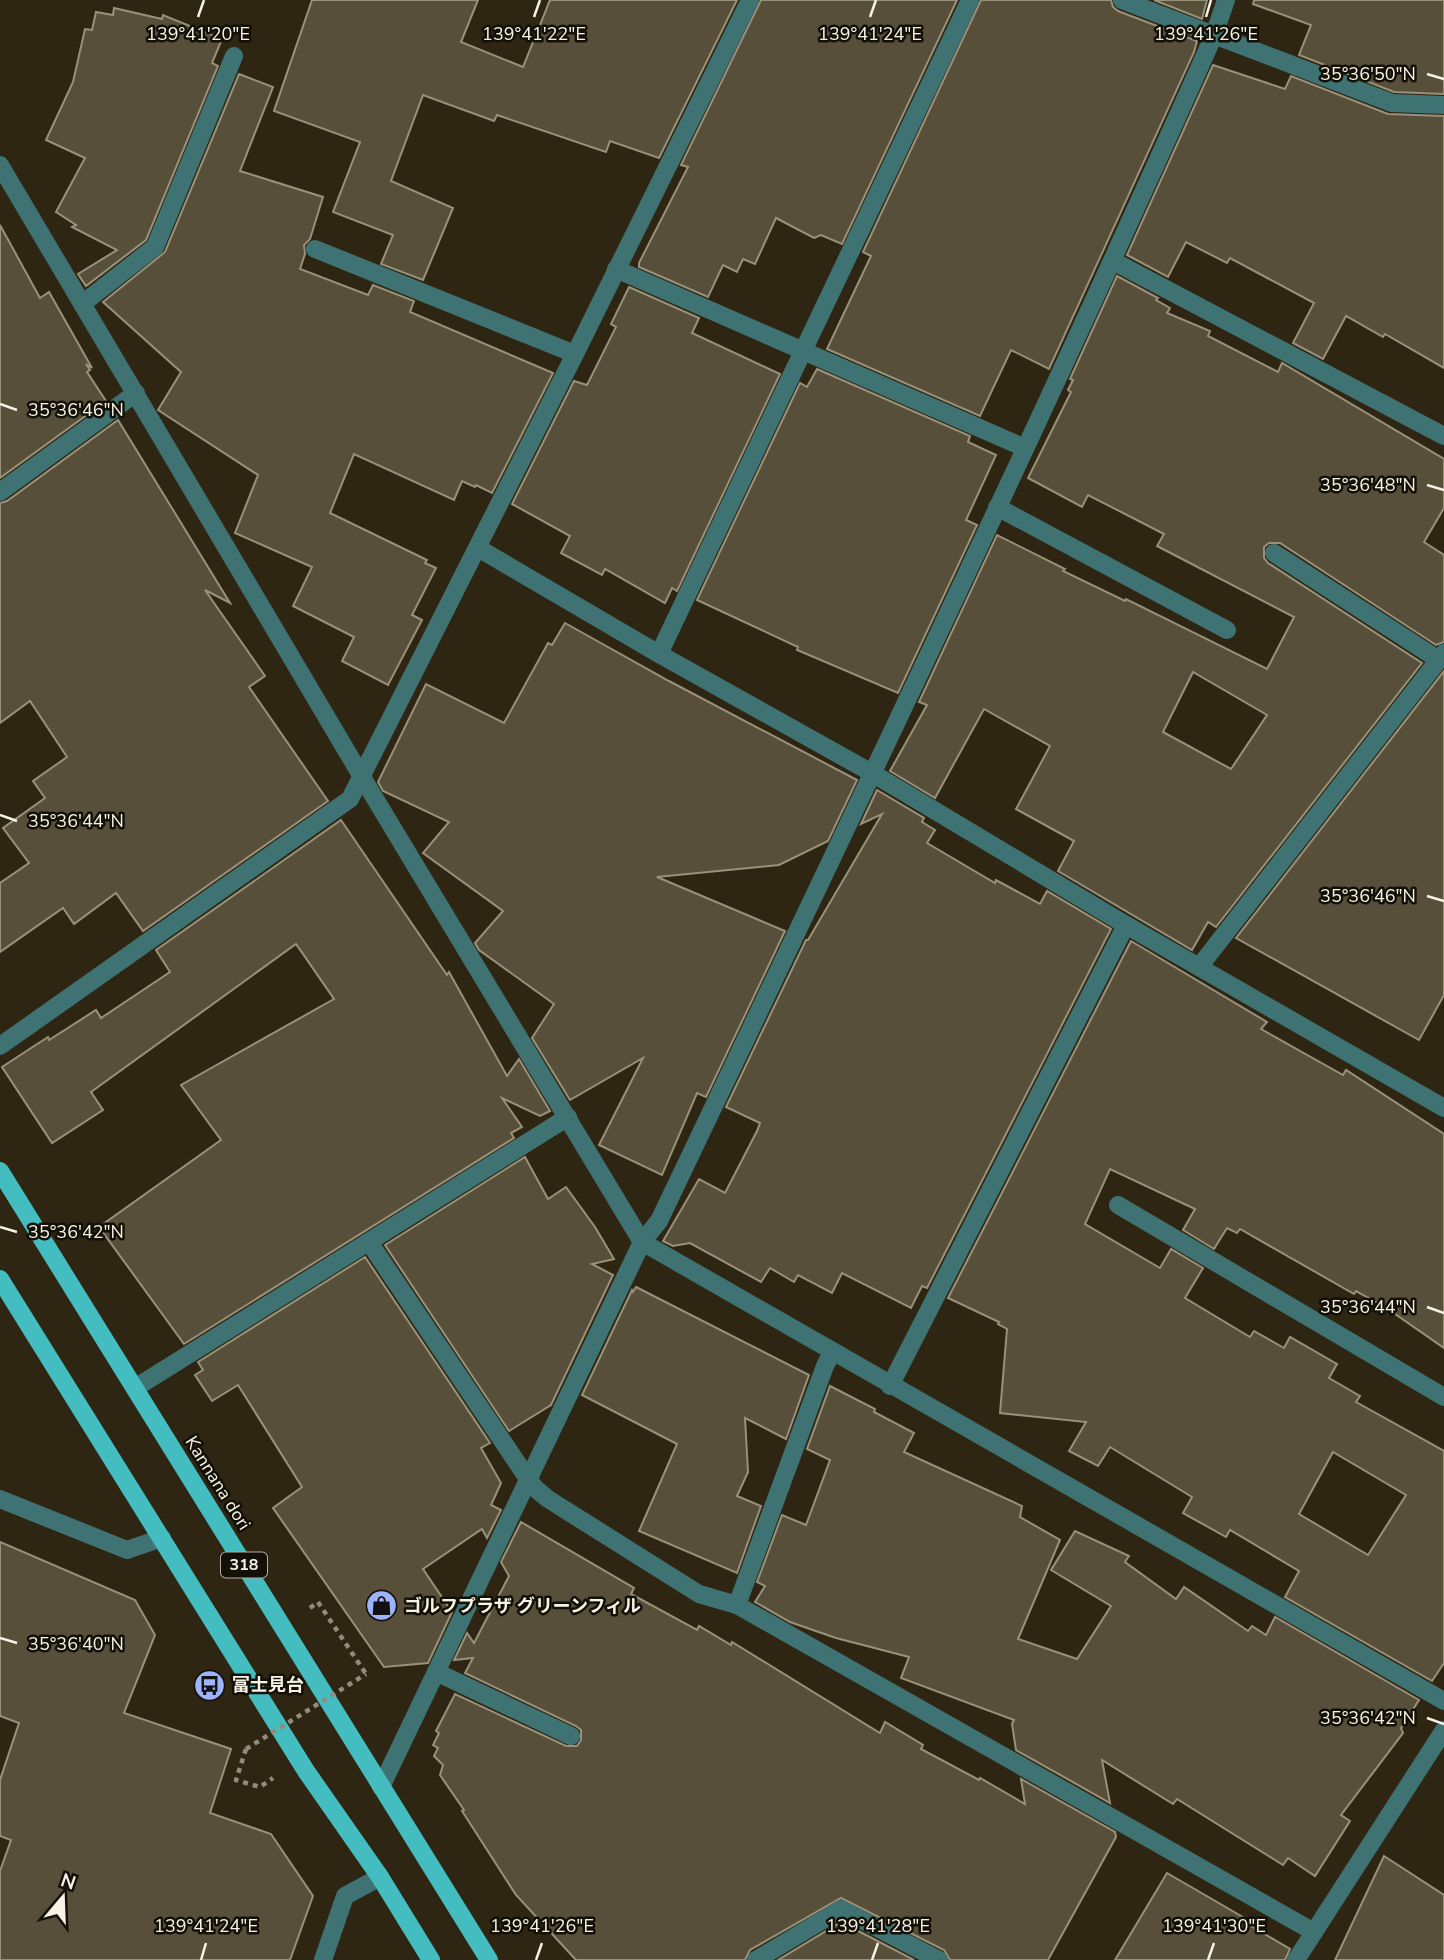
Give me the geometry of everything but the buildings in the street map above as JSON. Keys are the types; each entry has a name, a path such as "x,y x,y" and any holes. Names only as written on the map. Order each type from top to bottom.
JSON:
{"main road":[{"name":"Kannana dori","path":"0,1171 489,1960"},
{"path":"0,1279 306,1771 380,1877 431,1960"}],"street":[{"path":"0,1046 350,799 750,0"},
{"path":"659,654 970,0"},
{"path":"1122,0 1392,103 1444,105"},
{"path":"381,1787 642,1242 659,1221 872,773 1113,261 1214,35 1226,0"},
{"path":"82,304 155,247 234,56"},
{"path":"0,165 362,777 642,1242 1444,1701"},
{"path":"315,249 575,354"},
{"path":"1113,261 1444,436"},
{"path":"616,268 1025,448"},
{"path":"0,492 136,393"},
{"path":"997,507 1227,630"},
{"path":"478,548 659,654 872,773 1126,925 1444,1108"},
{"path":"1199,967 1441,657 1274,553"},
{"path":"890,1386 1126,925"},
{"path":"135,1388 568,1117"},
{"path":"1118,1205 1444,1397"},
{"path":"369,1242 528,1479 548,1499 699,1594 737,1605 1314,1932"},
{"path":"737,1605 832,1352"},
{"path":"0,1499 127,1550 162,1538"},
{"path":"436,1672 571,1736"},
{"path":"1296,1960 1444,1730"},
{"path":"323,1960 345,1896 380,1877"},
{"path":"756,1960 841,1909 939,1960"}],"path":[{"path":"273,1778 260,1787 236,1780 246,1748 366,1674 318,1602 310,1608"}],"place":[{"name":"ゴルフプラザ グリーンフィル","path":"381,1606"},
{"name":"富士見台","path":"209,1685"}]}
